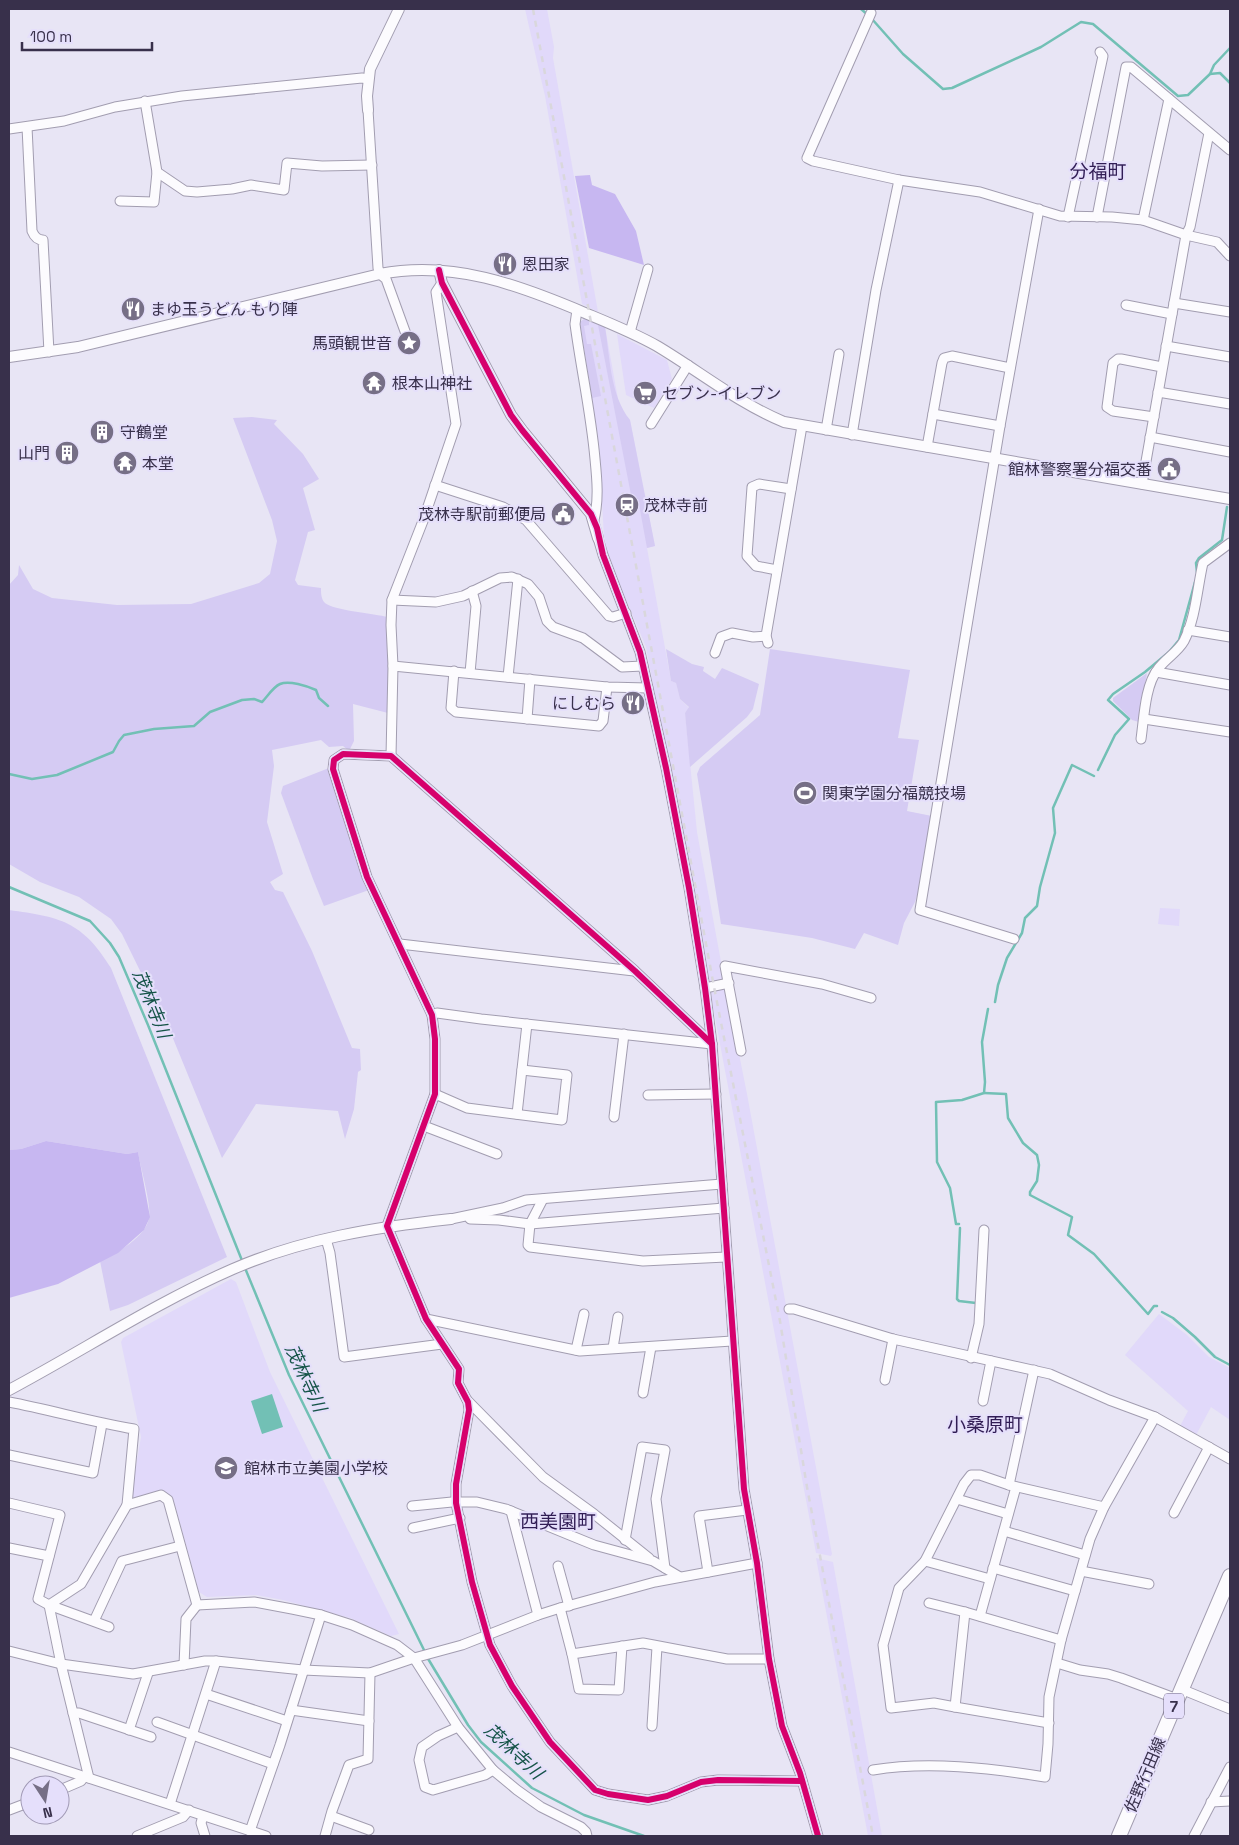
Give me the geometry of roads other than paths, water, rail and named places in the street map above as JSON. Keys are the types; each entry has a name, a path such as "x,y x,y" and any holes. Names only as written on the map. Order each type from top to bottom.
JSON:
{"main road":[{"name":"佐野行田線","path":"1119,1836 1230,1576"}],"street":[{"path":"399,9 370,69 367,96 375,239 380,274 386,279 406,334 410,338"},
{"path":"870,17 807,158 813,162 899,180 980,192 1068,217 1143,220 1186,235 1217,242 1230,256"},
{"path":"1068,217 1103,56 1100,52"},
{"path":"1097,217 1126,67 1131,67 1230,150"},
{"path":"9,129 75,119 115,107 145,101 362,78 368,79"},
{"path":"1143,220 1169,99"},
{"path":"120,201 154,202 157,172 145,101"},
{"path":"27,127 32,231 34,236 43,240 49,352"},
{"path":"1142,484 1186,235 1190,227 1209,133"},
{"path":"157,172 186,191 232,189 251,185 284,190 287,163 322,166 372,165"},
{"path":"852,435 878,282 899,180"},
{"path":"1014,939 926,914 920,910 1000,426 1039,210"},
{"path":"630,332 648,269"},
{"path":"9,356 49,352 129,336 380,274 439,270 463,272 502,282 630,332 688,365 758,410 784,422 1230,499"},
{"path":"439,270 442,283 511,415 591,514 603,555 636,639 643,666 688,884 706,988 716,1094 726,1257 744,1490 757,1563 769,1659 782,1726 802,1781 818,1836"},
{"path":"391,756 392,600 423,521 456,424 436,292 442,283"},
{"path":"1174,303 1230,312"},
{"path":"1126,305 1172,314"},
{"path":"577,310 575,324 594,444 597,502 594,520"},
{"path":"1166,346 1230,357"},
{"path":"826,430 839,354"},
{"path":"927,447 944,358 952,356 1010,368"},
{"path":"1154,417 1113,411 1107,407 1113,363 1121,359 1162,367"},
{"path":"651,424 688,365"},
{"path":"1158,392 1230,404"},
{"path":"933,414 1000,426"},
{"path":"715,653 721,637 728,633 767,640 802,426"},
{"path":"1150,437 1230,452"},
{"path":"777,570 756,566 747,558 752,487 754,484 758,484 791,490"},
{"path":"435,485 503,508 526,520 609,616 613,617 626,612"},
{"path":"1141,739 1151,679 1158,668 1178,651 1188,630 1203,563 1230,543"},
{"path":"392,600 436,602 463,596 500,578 512,577 528,584 539,597 547,621 553,627 583,638 622,667 643,666"},
{"path":"508,677 518,579"},
{"path":"470,673 476,606 472,591"},
{"path":"1188,630 1230,637"},
{"path":"393,666 607,687 648,688"},
{"path":"454,671 451,708 456,712 599,726 603,722 607,687"},
{"path":"1156,672 1230,685"},
{"path":"527,719 530,680"},
{"path":"1144,719 1230,732"},
{"path":"712,1044 635,972 391,756 343,754 334,760 333,769 367,877 432,1015 435,1039 435,1094 387,1226 426,1319 459,1369 458,1383 468,1402 469,1410 456,1484 456,1503 472,1582 490,1645 519,1697 550,1742 595,1790 608,1794 648,1800 667,1796 701,1782 718,1780 802,1781"},
{"path":"400,944 635,972"},
{"path":"741,1051 725,966 822,984 871,998"},
{"path":"706,988 729,984"},
{"path":"432,1015 437,1013 712,1044"},
{"path":"517,1114 527,1024"},
{"path":"614,1117 624,1034"},
{"path":"435,1094 467,1108 562,1120 567,1075 522,1070"},
{"path":"648,1095 716,1094"},
{"path":"424,1126 497,1154"},
{"path":"9,1390 147,1312 236,1268 326,1239 387,1226 451,1219 503,1208 518,1202 543,1198 722,1184"},
{"path":"543,1198 530,1224 528,1245 530,1247 643,1261 726,1257"},
{"path":"451,1219 499,1220 530,1224 724,1208"},
{"path":"972,1358 979,1324 984,1230"},
{"path":"326,1239 330,1253 344,1357 442,1344"},
{"path":"789,1309 893,1339 972,1358 1034,1370 1067,1381 1109,1400 1155,1417 1230,1459"},
{"path":"576,1350 584,1314"},
{"path":"613,1348 618,1317"},
{"path":"426,1319 576,1350 732,1341"},
{"path":"885,1380 893,1339"},
{"path":"643,1394 651,1347"},
{"path":"984,1401 991,1361"},
{"path":"980,1616 1008,1514 1034,1370"},
{"path":"468,1402 467,1400 542,1476 653,1561 680,1577"},
{"path":"9,1402 63,1413 102,1424 134,1429 127,1505 82,1584 49,1605"},
{"path":"873,1770 912,1765 1008,1771 1045,1777 1050,1697 1061,1640 1085,1555 1104,1507 1155,1417"},
{"path":"9,1455 93,1473 102,1424"},
{"path":"625,1540 642,1447 665,1450 656,1499 665,1568"},
{"path":"1174,1513 1209,1447"},
{"path":"1049,1723 934,1703 891,1708 883,1645 899,1588 925,1561 964,1484 972,1475 980,1475 1012,1486 1104,1507"},
{"path":"127,1505 161,1495 168,1500 197,1605"},
{"path":"957,1499 1008,1514"},
{"path":"412,1506 477,1502 511,1511 594,1545 653,1561"},
{"path":"9,1504 60,1515 38,1599 49,1605 109,1627"},
{"path":"708,1572 699,1516 747,1510"},
{"path":"511,1511 538,1615"},
{"path":"413,1528 460,1518"},
{"path":"1004,1531 1085,1555"},
{"path":"94,1622 122,1561 180,1546"},
{"path":"9,1548 49,1556"},
{"path":"925,1561 990,1579"},
{"path":"9,1651 61,1664 116,1673 148,1673 184,1665 216,1661 303,1670 370,1673 417,1657 462,1645 538,1615 565,1607 655,1582 757,1563"},
{"path":"558,1566 579,1689 619,1690 622,1646"},
{"path":"993,1568 1075,1591"},
{"path":"1081,1572 1149,1584"},
{"path":"184,1665 186,1619 197,1605 254,1602 321,1615 352,1625 397,1644 417,1657 458,1726 493,1770 541,1807 581,1827 587,1836"},
{"path":"929,1603 1061,1640"},
{"path":"49,1605 86,1778"},
{"path":"955,1707 965,1612"},
{"path":"250,1831 321,1615"},
{"path":"572,1654 643,1643 727,1659 769,1659"},
{"path":"652,1726 657,1647"},
{"path":"170,1804 216,1661"},
{"path":"1057,1663 1080,1670 1108,1674 1230,1709"},
{"path":"129,1730 148,1673"},
{"path":"325,1836 349,1765 368,1759 370,1673"},
{"path":"206,1694 287,1721"},
{"path":"291,1710 369,1722"},
{"path":"73,1713 79,1713 151,1738"},
{"path":"157,1722 273,1764"},
{"path":"458,1726 422,1747 419,1760 425,1787 432,1790 485,1775 493,1770"},
{"path":"9,1752 266,1836"},
{"path":"1194,1836 1230,1767"},
{"path":"70,1786 86,1778"},
{"path":"1211,1802 1230,1802"},
{"path":"137,1836 184,1817 189,1810"},
{"path":"203,1816 201,1823 205,1836"},
{"path":"331,1816 369,1830"}],"waterway":[{"path":"861,9 868,15"},
{"path":"872,19 903,54 943,89 952,88 1041,47 1081,22 1093,24 1178,96 1188,95 1210,74 1220,73 1230,83"},
{"path":"1210,74 1214,65 1230,48"},
{"path":"1197,572 1196,563 1199,558 1222,540 1227,507"},
{"path":"1098,770 1115,735 1129,719 1108,700 1113,694 1145,672 1169,652 1179,640 1195,582"},
{"path":"9,774 32,779 57,775 113,752 124,735 154,729 194,726 210,712 242,700 254,699 262,702 275,687 284,683 298,684 316,690 319,698 328,706"},
{"path":"995,1002 998,985 1007,958 1022,933 1025,918 1037,906 1040,887 1055,833 1053,808 1072,765 1094,776"},
{"name":"茂林寺川","path":"9,887 90,921 110,943 119,957 243,1263"},
{"path":"959,1224 956,1224 950,1188 937,1162 936,1102 962,1100 984,1093 982,1042 988,1009"},
{"path":"984,1093 1006,1094 1008,1118 1023,1143 1037,1155 1039,1165 1037,1181 1030,1195 1072,1217 1068,1235 1094,1254 1148,1314 1154,1306 1157,1306"},
{"path":"960,1228 957,1299 959,1301 976,1303"},
{"name":"茂林寺川","path":"245,1268 289,1375 425,1652"},
{"path":"1162,1312 1173,1318 1215,1357 1230,1365"},
{"name":"茂林寺川","path":"427,1657 468,1725 481,1742 532,1788 584,1815 644,1836"}],"railway":[{"path":"533,9 714,987 780,1321 807,1487 873,1836"}],"place":[{"name":"恩田家","path":"505,264"},
{"name":"まゆ玉うどん もり陣","path":"133,309"},
{"name":"馬頭観世音","path":"409,343"},
{"name":"根本山神社","path":"374,383"},
{"name":"セブン-イレブン","path":"645,393"},
{"name":"守鶴堂","path":"102,432"},
{"name":"山門","path":"67,453"},
{"name":"本堂","path":"125,463"},
{"name":"館林警察署分福交番","path":"1169,469"},
{"name":"茂林寺前","path":"627,505"},
{"name":"茂林寺駅前郵便局","path":"563,514"},
{"name":"にしむら","path":"633,703"},
{"name":"関東学園分福競技場","path":"805,793"},
{"name":"館林市立美園小学校","path":"226,1468"}],"district":[{"name":"分福町","path":"1098,171"},
{"name":"小桑原町","path":"985,1424"},
{"name":"西美園町","path":"558,1521"}]}
